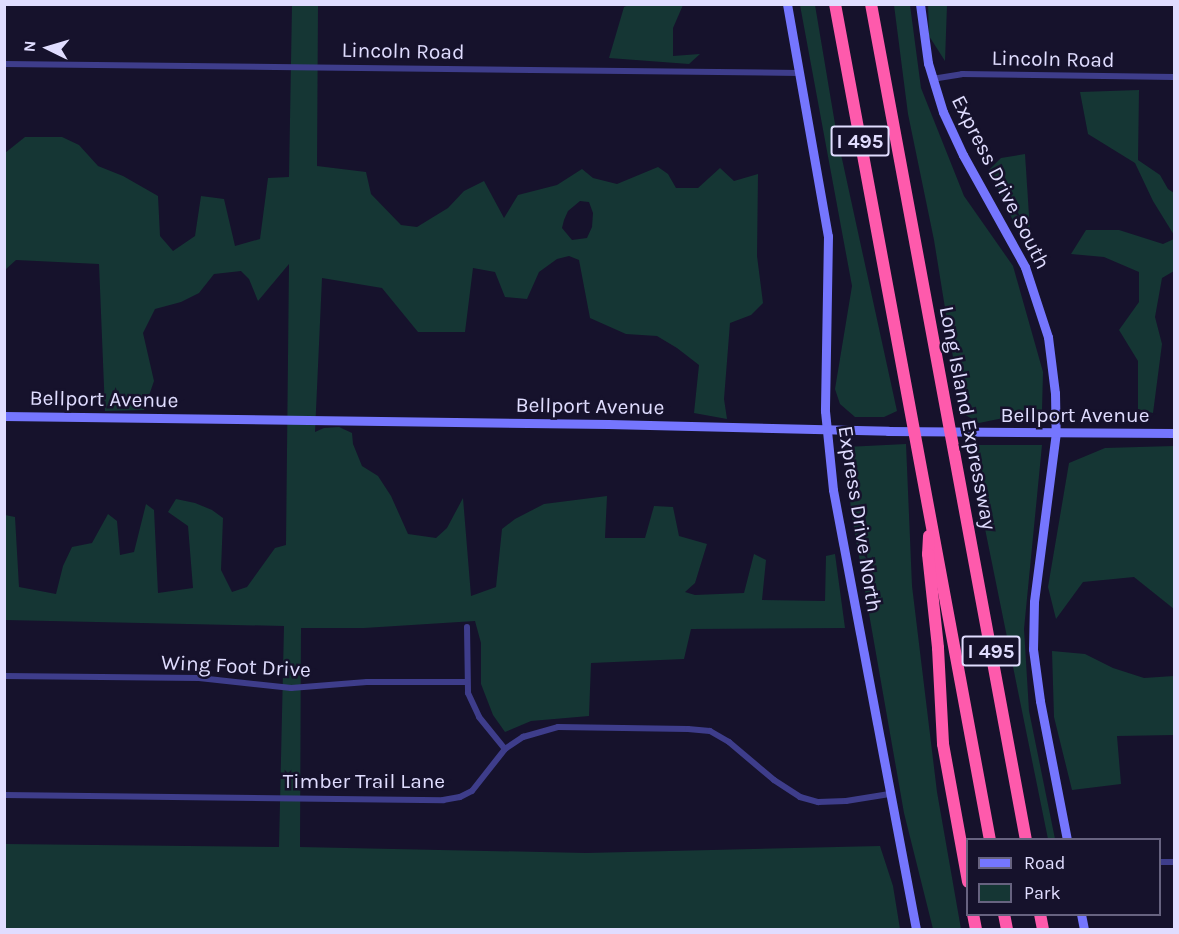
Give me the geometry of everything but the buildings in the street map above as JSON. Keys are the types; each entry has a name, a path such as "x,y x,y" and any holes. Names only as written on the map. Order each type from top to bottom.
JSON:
{"highway":[{"name":"I 495","path":"835,4 990,838"},
{"name":"Long Island Expressway","path":"872,4 1026,838"},
{"path":"931,520 928,554 938,648 943,744 966,871"}],"main road":[{"name":"Express Drive North","path":"787,4 828,236 827,430 838,520 916,930"},
{"name":"Express Drive South","path":"920,4 922,33 932,79 956,142 1011,238 1032,284 1051,355 1057,411 1056,432 1036,587 1034,649 1040,701 1067,838"},
{"name":"Bellport Avenue","path":"4,416 608,423 888,431 1174,433"}],"street":[{"name":"Lincoln Road","path":"4,64 800,73"},
{"name":"Lincoln Road","path":"932,79 962,74 1174,77"},
{"path":"466,627 466,682 479,717 506,749"},
{"name":"Wing Foot Drive","path":"4,676 199,678 291,688 367,682 466,682"},
{"name":"Timber Trail Lane","path":"4,795 443,800 460,797 472,791 506,749 537,732 558,727 710,731 729,742 774,780 800,797 818,802 846,801 889,794"}],"green space":[{"path":"292,5 318,5 317,166 366,172 371,194 401,225 417,227 448,208 464,191 484,181 504,218 518,195 557,185 582,169 593,178 617,184 658,167 668,174 676,188 698,188 720,168 734,181 758,174 757,256 763,303 751,315 730,323 724,399 727,419 694,413 699,365 677,348 657,336 626,334 590,318 579,260 569,256 557,259 539,272 527,299 505,297 495,272 473,268 465,332 418,332 382,288 322,278 315,432 324,428 339,427 352,433 353,444 362,466 378,476 391,496 408,534 436,538 447,528 463,498 471,596 496,587 502,529 515,519 544,504 607,496 605,538 645,538 654,506 673,507 679,536 707,544 695,583 685,592 695,595 744,593 754,554 766,560 762,600 825,601 826,556 835,554 845,628 691,629 684,659 591,663 589,716 531,721 505,732 493,715 481,684 481,643 475,621 364,628 301,628 300,847 586,853 880,846 893,886 900,929 5,929 5,844 279,847 284,626 5,620 5,515 15,517 19,587 56,594 63,566 72,547 92,543 108,514 117,521 120,555 134,552 146,504 154,510 158,593 193,588 188,526 168,512 176,499 195,503 212,510 223,518 221,570 232,592 247,587 275,548 286,545 289,264 258,301 249,279 241,271 214,274 199,293 181,302 155,309 143,333 154,381 144,410 105,411 99,264 16,260 5,270 5,153 25,137 62,137 79,145 98,166 123,176 158,196 160,236 173,251 195,236 201,196 224,199 235,246 260,239 268,178 289,177","holes":["580,201 589,202 593,213 592,227 587,238 572,240 562,228 568,211"]},
{"path":"629,5 683,5 673,28 673,56 700,54 689,64 609,58 624,7"},
{"path":"800,5 815,5 837,136 897,411 884,417 855,417 840,404 835,389 852,286"},
{"path":"894,5 910,5 921,88 964,196 1013,266 1043,372 1042,410 979,423 962,413 934,240 908,114"},
{"path":"928,5 947,5 945,61 929,36"},
{"path":"1139,90 1138,160 1160,175 1168,189 1174,193 1174,235 1153,201 1135,163 1088,134 1080,92"},
{"path":"1025,154 1031,246 1017,229 989,170 1001,158"},
{"path":"1086,230 1119,230 1163,244 1174,239 1174,271 1162,278 1155,317 1162,344 1153,413 1138,409 1138,361 1119,330 1139,302 1139,272 1104,257 1071,254"},
{"path":"906,444 912,586 937,792 961,929 933,929 904,813 851,511 846,447"},
{"path":"968,445 1042,445 1024,629 1029,711 1055,838 1048,838"},
{"path":"1174,446 1174,609 1134,577 1083,582 1056,619 1048,587 1069,463 1105,448"},
{"path":"1052,651 1085,654 1113,668 1144,678 1174,676 1174,735 1117,736 1121,784 1072,790 1054,717"}]}
